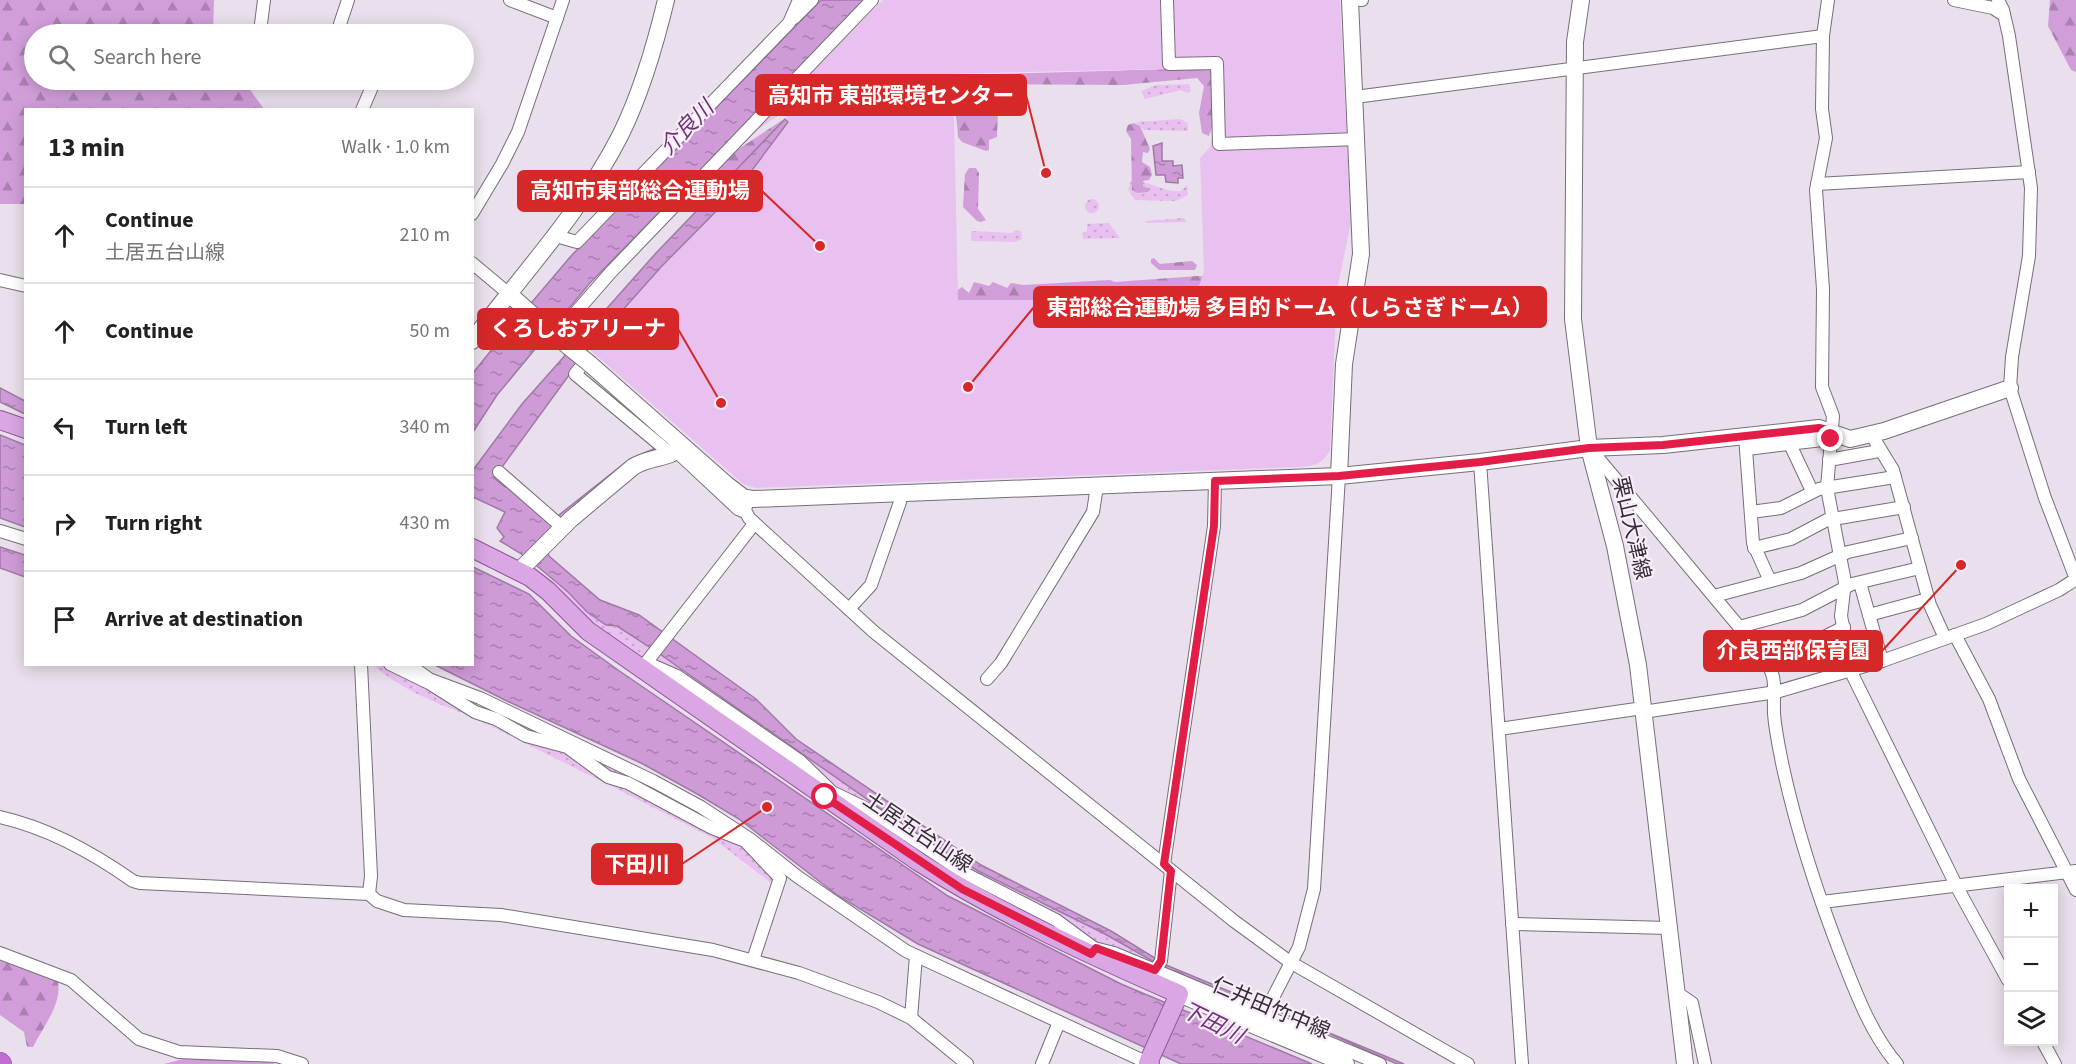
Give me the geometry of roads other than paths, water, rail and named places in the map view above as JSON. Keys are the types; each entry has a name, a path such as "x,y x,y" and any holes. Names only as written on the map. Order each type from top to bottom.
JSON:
{"main road":[{"path":"0,420 24,428"},
{"name":"土居五台山線","path":"474,549 522,567 588,631 647,662 827,794 962,889 1092,951 1178,997"},
{"path":"1149,1062 1178,997"}],"street":[{"path":"261,24 264,0"},
{"path":"340,24 348,0"},
{"path":"510,0 557,18"},
{"path":"474,211 518,132 563,0"},
{"path":"474,340 515,300 604,165 621,133 644,79 666,0"},
{"path":"789,23 799,0"},
{"path":"556,236 577,242 812,0"},
{"path":"555,334 611,272 872,0"},
{"path":"1167,0 1169,64 1217,63 1220,144 1357,139"},
{"path":"1266,1010 1299,947 1314,888 1344,364 1361,254 1350,0"},
{"name":"栗山大津線","path":"1581,0 1575,42 1573,319 1589,448 1615,546 1638,665 1685,1064"},
{"path":"1828,0 1823,36 1822,109 1827,138 1817,184 1823,289 1822,387 1833,416 1827,488 1841,555 1844,588 1841,616 1854,669 1853,676 1957,886 2004,973"},
{"path":"1954,0 1993,8 2004,15"},
{"path":"1499,729 1776,692 1882,661 1950,637 2059,590 2076,579 2045,498 2010,388 2012,357 2029,256 2032,218 2029,172 2004,15 1998,0"},
{"path":"1355,97 1823,36"},
{"path":"363,108 371,90"},
{"path":"1817,184 2029,172"},
{"path":"474,265 569,346 584,367 677,451 737,493 746,505 754,524 849,609 1167,867 1290,962 1468,1064"},
{"path":"0,280 24,286"},
{"path":"746,505 900,493 1095,492 1215,481 1339,476 1589,448 1746,443 1787,438 1819,428 1831,435 1850,439 2010,388"},
{"path":"1871,434 1895,477 1928,599 1950,637 1978,675 1999,722 2019,778 2071,873 2076,890"},
{"path":"1787,438 1812,492"},
{"path":"1746,443 1754,548 1770,581"},
{"path":"1589,448 1764,657 1776,681 1774,715 1782,762 1797,825 1822,902 1872,1029 1897,1064"},
{"path":"522,567 544,545 558,523 642,461 677,451"},
{"path":"1829,460 1879,451"},
{"path":"1480,462 1522,1064"},
{"path":"499,472 558,523"},
{"path":"1751,512 1781,508 1812,492 1827,488 1895,477"},
{"path":"1158,965 1167,867 1214,526 1215,481"},
{"path":"987,679 1001,663 1093,512 1095,492"},
{"path":"849,609 874,579 900,502 900,493"},
{"path":"1754,548 1791,539 1834,519 1904,507"},
{"path":"647,662 671,634 754,524"},
{"path":"0,531 24,538"},
{"path":"1714,596 1801,573 1841,555 1912,538"},
{"path":"1739,627 1802,610 1844,588 1920,568"},
{"path":"1860,583 1882,661"},
{"path":"1869,615 1928,599"},
{"path":"1764,657 1810,644 1844,627"},
{"path":"361,666 371,876 369,894"},
{"path":"395,666 429,681 480,698 568,744 652,781 701,807 830,900 916,956 1149,1062"},
{"path":"410,666 429,681"},
{"path":"0,817 62,839 98,856 133,881 140,883 369,894 377,902 404,910 501,915 713,950 753,960 832,984 911,1018 967,1064"},
{"path":"749,841 780,878 753,960"},
{"path":"1822,902 2071,873"},
{"path":"1512,924 1669,928"},
{"path":"1092,951 1114,953 1158,965 1266,1010 1380,1064"},
{"path":"0,953 31,962 71,980 139,1039 179,1052 276,1056 302,1064"},
{"path":"911,1018 916,956"},
{"path":"1676,992 1692,1003 1705,1064"},
{"name":"仁井田竹中線","path":"1178,997 1346,1064"},
{"path":"1042,1064 1059,1022"},
{"path":"2046,1046 2055,1064"}],"water":[{"path":"821,0 868,0 589,284 497,395 474,430 474,372 571,256"},
{"path":"785,119 788,122 738,189 661,267 588,349 494,478 505,487 507,485 550,522 630,459 656,448 547,550 549,556 600,600 639,615 756,699 796,739 981,865 1111,931 1166,965 1278,1012 1278,1014 1165,968 1105,934 978,871 914,832 654,650 617,626 606,625 587,612 568,592 525,556 500,541 504,537 497,528 505,512 474,497 474,469 522,404 656,253"},
{"path":"1162,143 1162,161 1173,161 1173,166 1182,165 1183,178 1178,178 1178,183 1166,182 1165,175 1156,175 1153,146"},
{"path":"0,388 24,400 24,414 0,402"},
{"path":"0,435 24,445 24,527 0,518"},
{"path":"0,547 24,555 24,577 0,568"},
{"name":"下田川","path":"474,567 529,594 571,636 618,670 948,896 1121,984 1312,1064 1181,1064 918,944 837,895 739,819 699,795 643,764 437,666 474,666"},
{"path":"1298,1020 1404,1064 1397,1064"}],"place":[{"name":"高知市 東部環境センター","path":"1046,173"},
{"name":"高知市東部総合運動場","path":"820,246"},
{"name":"東部総合運動場 多目的ドーム（しらさぎドーム）","path":"968,387"},
{"name":"くろしおアリーナ","path":"721,403"},
{"name":"介良西部保育園","path":"1961,565"},
{"name":"下田川","path":"767,807"}],"water label":[{"name":"介良川","path":"686,127"}]}
